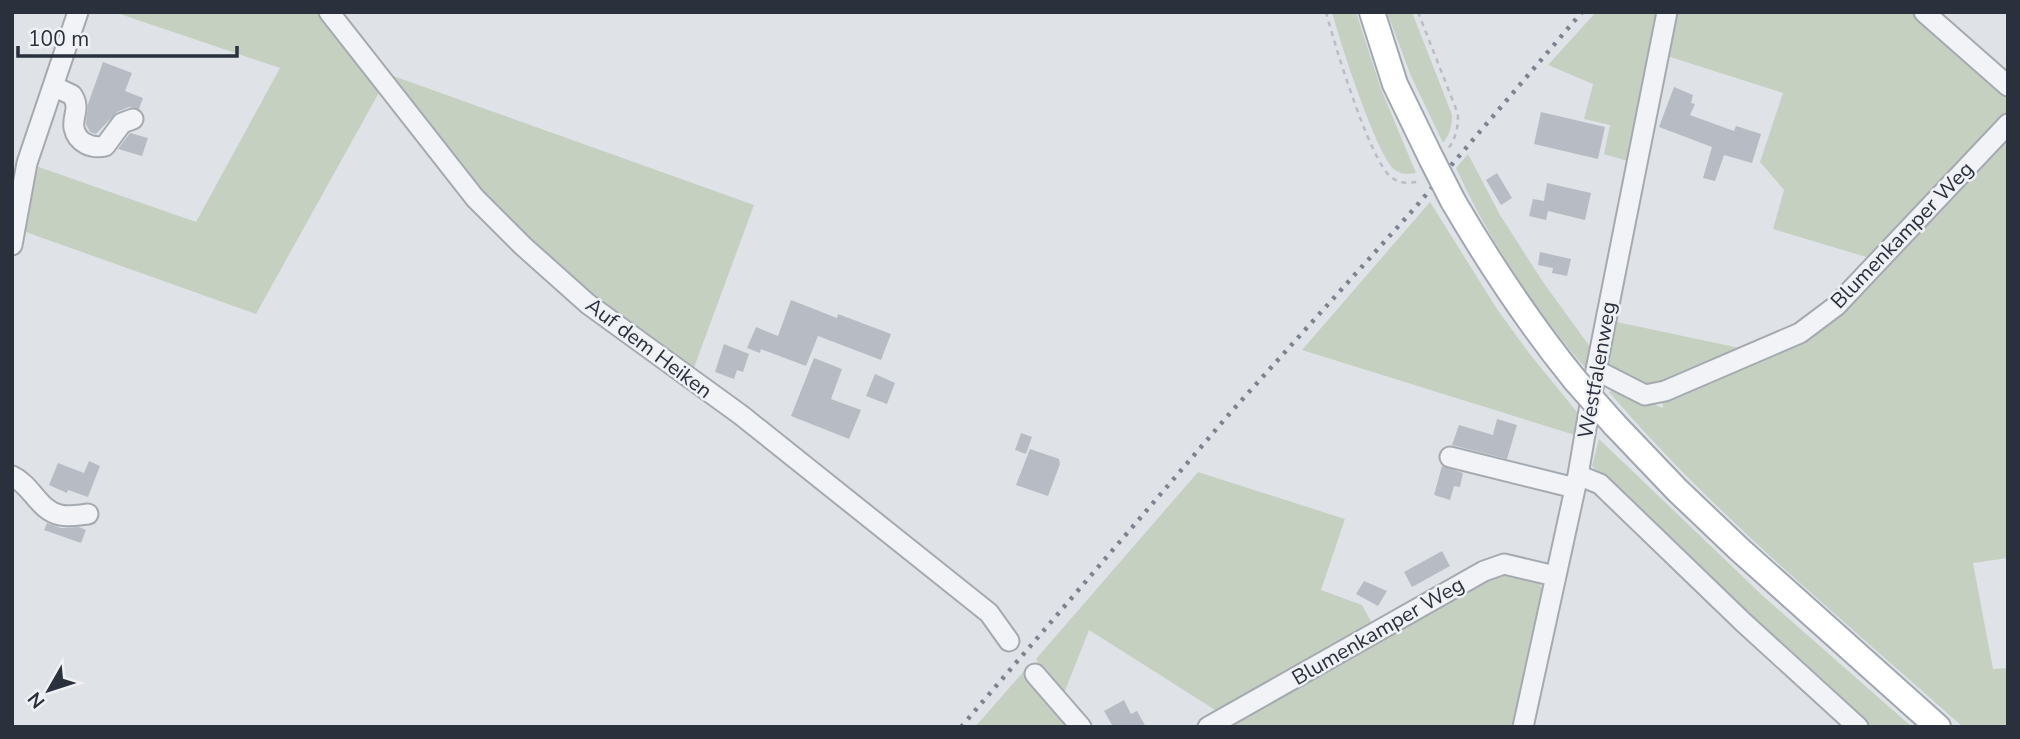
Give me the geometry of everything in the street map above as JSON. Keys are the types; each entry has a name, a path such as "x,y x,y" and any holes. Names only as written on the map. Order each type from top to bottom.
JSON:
{"main road":[{"path":"1372,12 1395,84 1431,158 1482,251 1513,299 1586,375 1614,424 1677,490 1938,727"}],"street":[{"path":"12,245 27,163 78,12"},
{"name":"Auf dem Heiken","path":"329,12 474,198 523,246 588,304 741,415 989,613 1009,641"},
{"name":"Westfalenweg","path":"1523,727 1577,482 1586,375 1667,12"},
{"path":"1924,12 2008,86"},
{"path":"53,86 72,95 77,106 75,130 78,137 89,146 105,146 122,122 134,119"},
{"name":"Blumenkamper Weg","path":"1586,375 1645,395 1665,391 1800,333 1836,306 2008,124"},
{"path":"1450,457 1577,482 1600,484 1743,622 1858,727"},
{"path":"12,476 30,489 50,512 62,516 88,514"},
{"name":"Blumenkamper Weg","path":"1208,727 1484,571 1504,564 1555,576"},
{"path":"1035,674 1081,727"}],"green space":[{"path":"114,12 322,12 381,89 256,314 23,231 33,165 196,222 280,68"},
{"path":"1332,12 1356,12 1381,89 1416,173 1408,174 1395,170 1387,161 1359,96"},
{"path":"1387,12 1412,12 1452,115 1450,130 1443,143 1411,76"},
{"path":"1596,12 1661,12 1631,162 1604,154 1610,125 1584,119 1593,84 1548,65"},
{"path":"1673,12 1913,12 2008,95 2008,114 1873,259 1773,229 1784,190 1760,162 1783,93 1664,55"},
{"path":"385,73 754,205 692,373 591,299 479,194"},
{"path":"2008,134 2008,558 1973,563 1993,669 2008,668 2008,727 1963,727 1735,524 1649,437 1609,392 1617,388 1663,408 1662,399 1802,337"},
{"path":"1468,154 1500,215 1543,282 1593,351 1586,369 1531,298 1483,222 1456,168"},
{"path":"1430,202 1497,309 1581,417 1578,436 1302,350"},
{"path":"1612,321 1749,350 1650,388 1603,367"},
{"path":"1599,439 1764,597 1912,727 1872,727 1749,616 1592,466"},
{"path":"1198,472 1345,519 1321,590 1362,605 1374,627 1220,713 1089,630 1063,696 1036,659"},
{"path":"1500,569 1538,581 1544,592 1517,727 1223,727"},
{"path":"1024,671 1054,702 1074,727 975,727"}],"building":[{"path":"103,62 132,73 125,91 143,98 139,109 129,107 117,112 96,134 90,132 86,124 88,104"},
{"path":"1674,87 1693,95 1691,103 1695,104 1690,115 1734,131 1736,126 1761,134 1752,163 1724,155 1715,181 1703,178 1712,147 1659,127"},
{"path":"1541,112 1605,127 1598,159 1534,144"},
{"path":"130,133 148,138 142,156 118,149"},
{"path":"1497,173 1512,198 1501,205 1486,180"},
{"path":"1547,183 1591,193 1585,220 1548,211 1546,220 1529,216 1533,199 1544,201"},
{"path":"1540,252 1571,259 1567,276 1552,273 1553,268 1538,265"},
{"path":"791,300 837,318 838,314 891,334 881,360 818,336 806,366 761,349 760,353 747,348 756,327 778,336"},
{"path":"724,344 749,354 743,372 737,370 734,379 715,372"},
{"path":"814,358 842,369 831,399 861,410 849,439 791,416"},
{"path":"875,374 895,383 887,404 866,396"},
{"path":"1497,419 1517,425 1507,459 1452,445 1459,425 1493,435"},
{"path":"1021,433 1032,437 1026,454 1015,450"},
{"path":"1030,449 1059,459 1060,464 1048,496 1016,485"},
{"path":"89,461 100,466 88,497 68,490 67,493 49,485 58,463 84,473"},
{"path":"1442,466 1463,473 1460,487 1454,486 1450,500 1434,495"},
{"path":"47,523 61,528 79,527 86,530 81,543 44,530"},
{"path":"1442,551 1450,566 1412,587 1404,572"},
{"path":"1364,581 1387,591 1378,606 1356,594"},
{"path":"1124,700 1131,714 1137,711 1146,727 1108,727 1112,725 1104,711"}],"railway":[{"path":"961,727 1231,412 1413,210 1582,12"}]}
